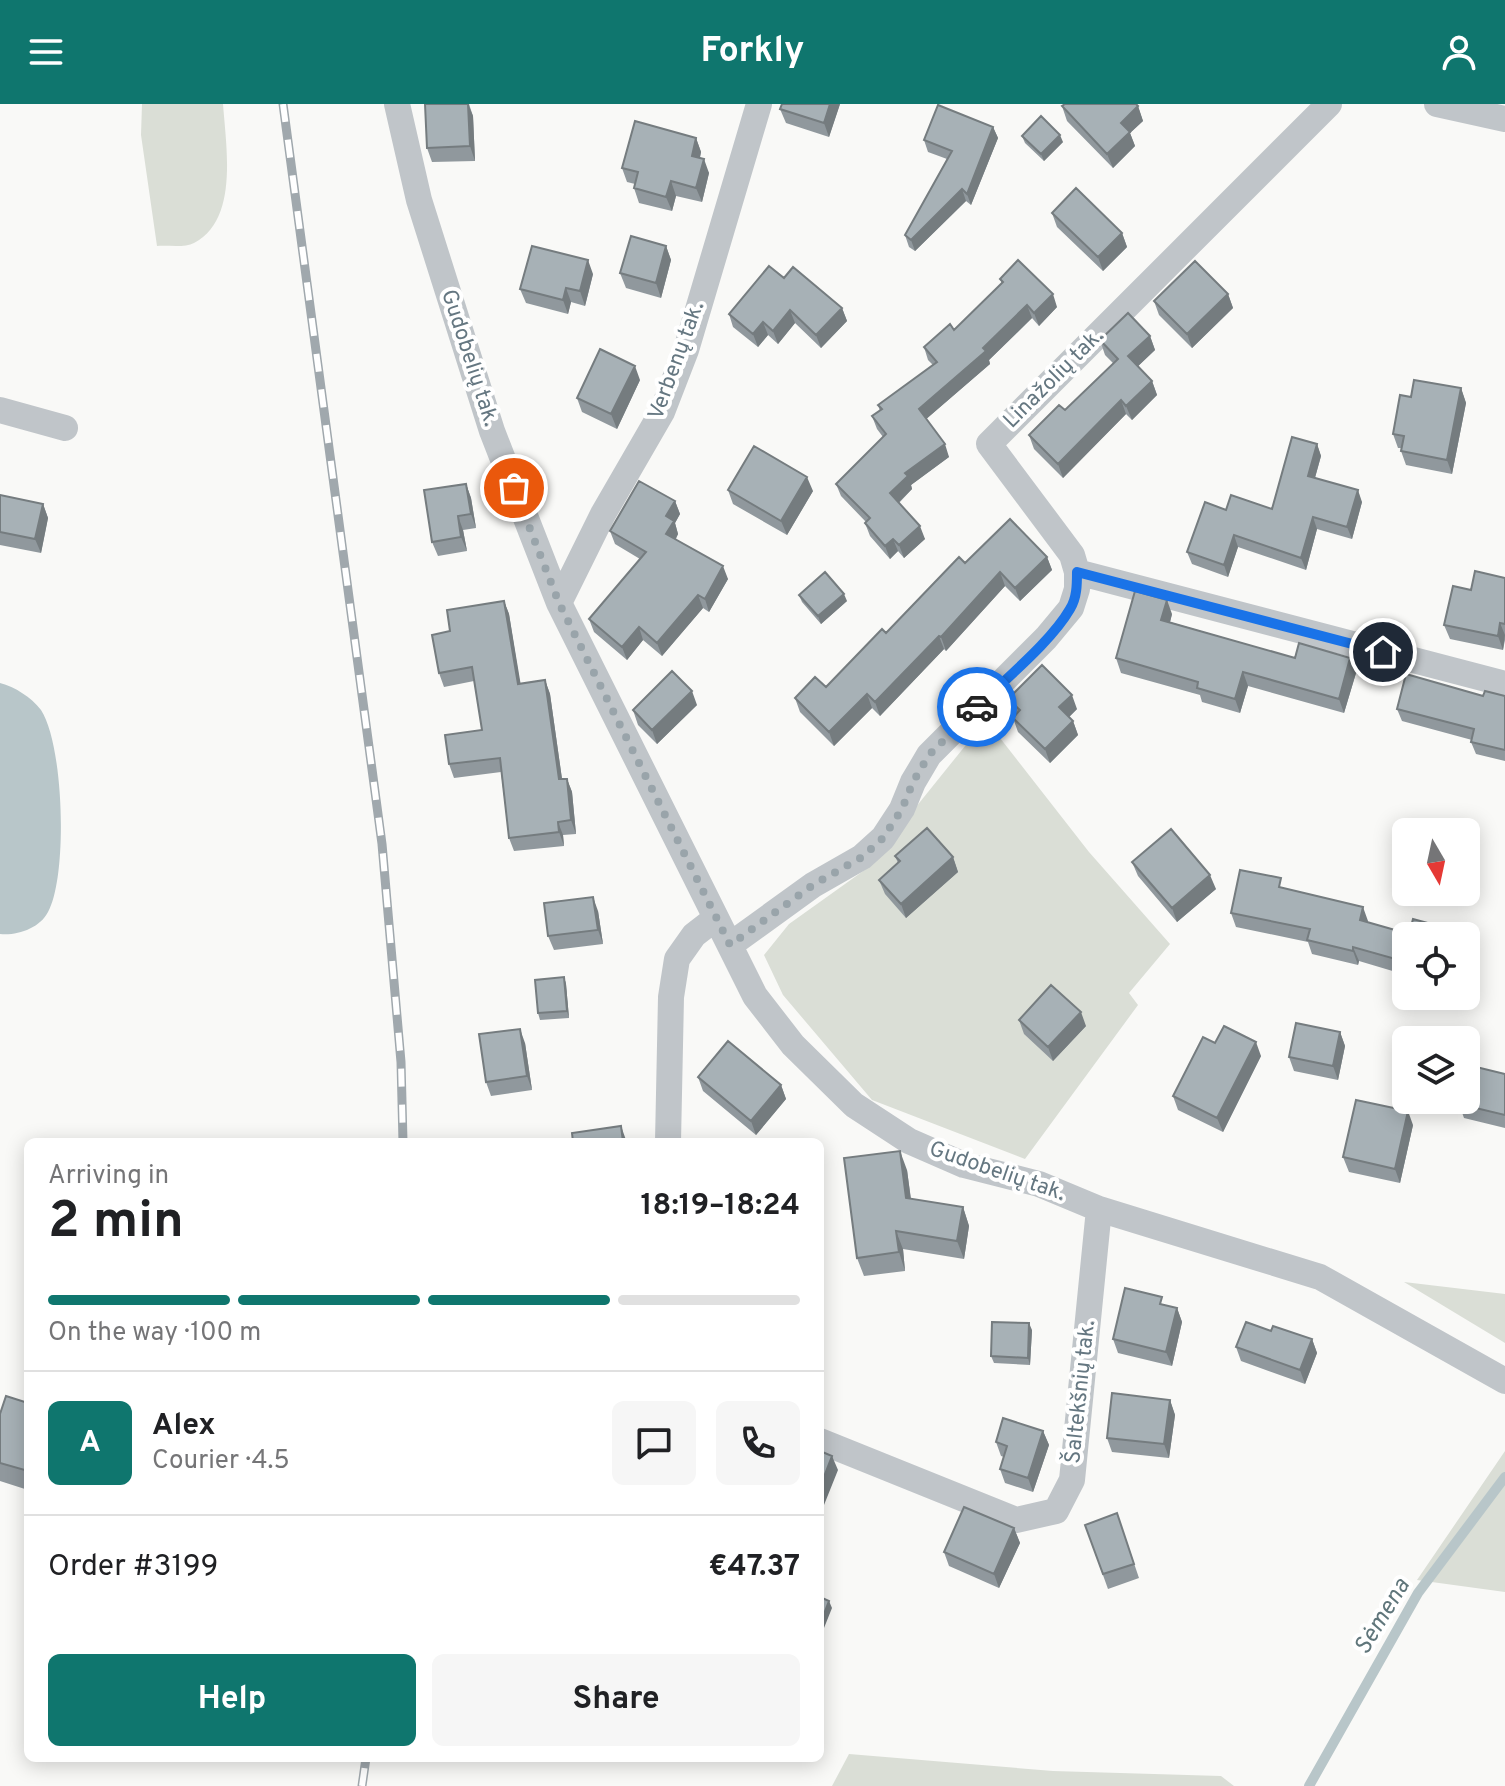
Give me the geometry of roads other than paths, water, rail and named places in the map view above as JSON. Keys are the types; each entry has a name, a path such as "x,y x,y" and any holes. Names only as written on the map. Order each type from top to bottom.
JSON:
{"street":[{"name":"Gudobelių tak.","path":"397,104 419,200 492,431 559,603 755,996 793,1045 854,1105 909,1141 964,1165 1039,1184 1099,1209 1320,1277 1505,1381"},
{"name":"Verbenų tak.","path":"559,603 603,514 662,412 686,350 759,104"},
{"name":"Linažolių tak.","path":"1077,572 1072,555 989,444 1329,104"},
{"path":"1437,104 1505,119"},
{"path":"0,410 65,428"},
{"path":"730,945 813,885 862,857 883,838 902,809 929,755 1046,638 1071,608 1077,589 1077,572 1505,684"},
{"path":"668,1138 671,997 677,959 694,935 716,918"},
{"name":"Šaltekšnių tak.","path":"824,1443 1016,1520 1056,1511 1072,1480 1099,1209"}],"waterway":[{"name":"Sėmena","path":"1309,1786 1418,1593 1505,1477"}],"railway":[{"path":"283,104 382,844 401,1062 403,1138"},
{"path":"362,1786 365,1762"}]}
